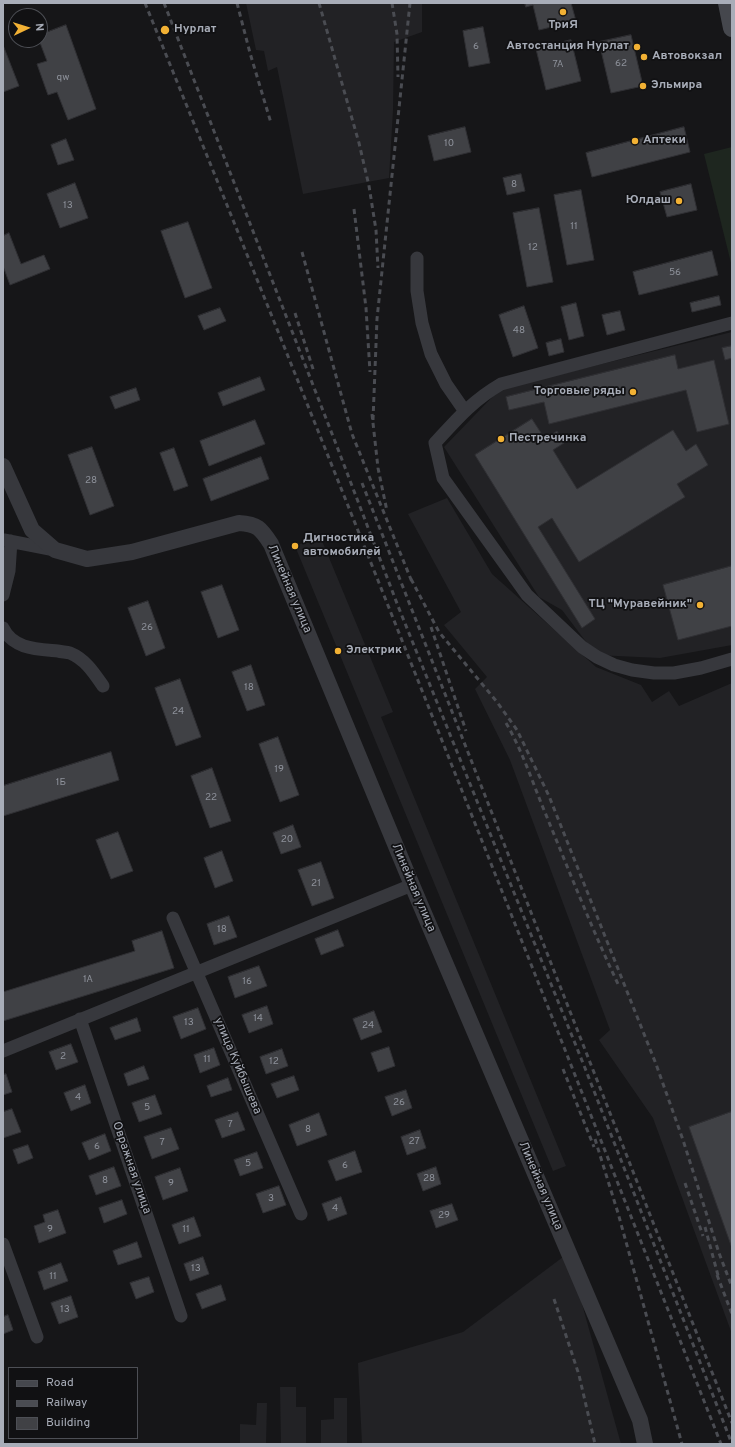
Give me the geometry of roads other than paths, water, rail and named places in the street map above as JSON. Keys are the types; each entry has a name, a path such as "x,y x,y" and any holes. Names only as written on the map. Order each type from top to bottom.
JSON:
{"main road":[{"path":"727,3 732,28"}],"street":[{"path":"418,258 417,290 424,329 431,354 446,384 464,410"},
{"path":"732,323 571,364 501,384 483,394 464,410 434,443 443,478 527,595 582,648 614,665 632,670 654,673 674,673 701,668 732,659"},
{"path":"3,466 32,530 55,550"},
{"name":"Линейная улица","path":"55,550 87,560 132,552 240,523 250,523 260,528 271,544 412,885 637,1413 645,1444"},
{"path":"3,595 9,571 7,541 55,550"},
{"path":"3,628 6,633 18,644 29,648 69,653 85,663 103,686"},
{"path":"3,1051 412,885"},
{"name":"улица Куйбышева","path":"173,918 301,1214"},
{"name":"Овражная улица","path":"80,1019 181,1316"},
{"path":"3,1244 37,1337"}],"railway":[{"path":"145,3 435,723 721,1444"},
{"path":"164,3 398,606 585,1068 732,1444"},
{"path":"237,3 271,123"},
{"path":"319,3 359,143 369,186 376,230 378,268"},
{"path":"392,3 397,34 398,77"},
{"path":"373,420 377,319 410,3"},
{"path":"354,209 366,308 370,372"},
{"path":"302,252 352,434 412,582"},
{"path":"295,313 314,372"},
{"path":"372,414 378,468 387,511"},
{"path":"362,483 732,1423"},
{"path":"411,579 439,632 497,702 517,730 549,796 656,1064 683,1140 719,1253 732,1287"},
{"path":"431,627 466,731"},
{"path":"506,723 522,755 598,941 618,984"},
{"path":"563,1069 594,1147"},
{"path":"595,1139 618,1213 682,1444"},
{"path":"685,1183 703,1236"},
{"path":"705,1227 719,1279"},
{"path":"717,1275 732,1314"},
{"path":"554,1299 579,1375 595,1444"}],"place":[{"name":"ТриЯ","path":"563,12"},
{"name":"Нурлат","path":"165,30"},
{"name":"Автостанция Нурлат","path":"637,47"},
{"name":"Автовокзал","path":"644,57"},
{"name":"Эльмира","path":"643,86"},
{"name":"Аптеки","path":"635,141"},
{"name":"Юлдаш","path":"679,201"},
{"name":"Торговые ряды","path":"633,392"},
{"name":"Пестречинка","path":"501,439"},
{"name":"Дигностика автомобилей","path":"295,546"},
{"name":"ТЦ \"Муравейник\"","path":"700,605"},
{"name":"Электрик","path":"338,651"}]}
